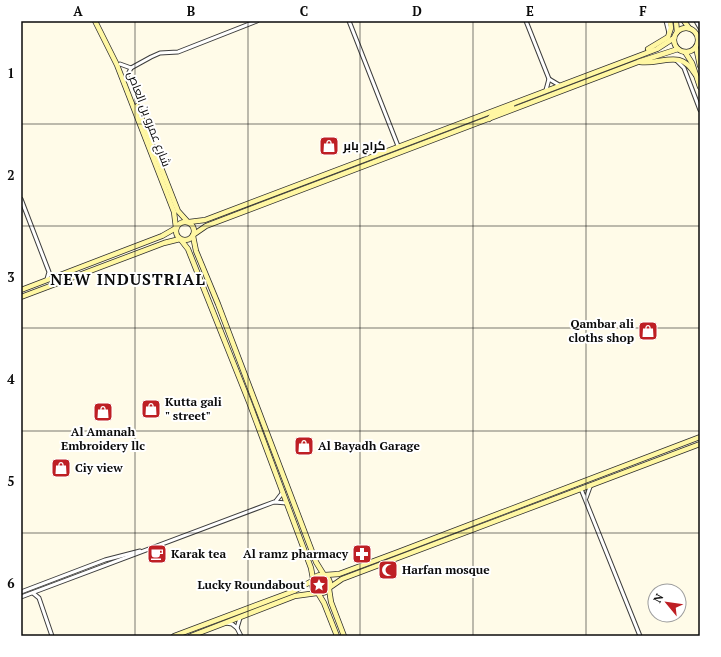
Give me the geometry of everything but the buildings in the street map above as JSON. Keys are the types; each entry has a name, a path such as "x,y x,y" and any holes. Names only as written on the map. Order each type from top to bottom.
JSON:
{"main road":[{"name":"شارع عمرو بن العاص","path":"95,21 122,76 174,212 176,228"},
{"name":"شارع عمرو بن العاص","path":"98,21 120,64 177,208 188,222"},
{"path":"643,54 666,39 669,35 670,21"},
{"path":"676,21 677,32"},
{"path":"684,21 698,36 696,47 700,66"},
{"path":"21,291 162,236 176,228 180,223 205,220 664,46 674,38 677,32 683,28 689,28"},
{"path":"674,38 678,49"},
{"path":"21,297 164,242 181,239 188,240 206,226 638,62 678,49 685,52 691,51 696,47"},
{"path":"685,52 692,63 700,87"},
{"path":"638,62 656,62 671,58 685,62 695,74"},
{"path":"489,119 492,115 521,103 527,98"},
{"path":"381,159 383,156 396,151 398,146"},
{"path":"188,222 194,228 193,235 196,250 316,562 330,582 329,588 332,602 344,636"},
{"path":"176,228 177,236 181,239 190,252 249,402 311,568 312,587 324,603 337,636"},
{"path":"249,402 254,412 257,412 258,410"},
{"path":"258,427 261,426 268,437"},
{"path":"174,636 294,591 318,575 336,575 700,437"},
{"path":"191,636 299,595 324,593 342,579 700,444"},
{"path":"581,489 581,485 594,478"},
{"path":"562,495 572,486"}],"street":[{"path":"126,79 131,68 160,53 178,52 257,21"},
{"path":"349,21 398,146"},
{"path":"526,21 549,79 553,83 559,85"},
{"path":"666,21 669,35"},
{"path":"696,21 700,28"},
{"path":"671,58 680,63 684,68 700,110"},
{"path":"120,64 131,68"},
{"path":"546,91 549,79"},
{"path":"392,148 395,139"},
{"path":"21,199 49,272 46,281"},
{"path":"49,272 58,277"},
{"path":"586,498 590,485"},
{"path":"581,489 586,498 640,636"},
{"path":"21,597 274,502 283,492"},
{"path":"274,502 287,504"},
{"path":"21,592 105,560 146,550"},
{"path":"38,598 41,590"},
{"path":"33,592 38,598 52,636"},
{"path":"241,617 237,628 237,634 241,636"},
{"path":"225,623 232,624 237,628"}],"sand":[{"path":"320,576 327,581 328,584 323,591 320,592 313,587 312,584 317,577"}],"place":[{"name":"كراج بابر","path":"329,146"},
{"name":"Qambar ali cloths shop","path":"648,331"},
{"name":"Kutta gali \" street\"","path":"151,409"},
{"name":"Al Amanah Embroidery llc","path":"103,412"},
{"name":"Al Bayadh Garage","path":"304,446"},
{"name":"Ciy view","path":"61,468"},
{"name":"Karak tea","path":"157,554"},
{"name":"Al ramz pharmacy","path":"362,554"},
{"name":"Harfan mosque","path":"388,570"},
{"name":"Lucky Roundabout","path":"319,585"}],"district":[{"name":"NEW INDUSTRIAL","path":"128,279"}]}
